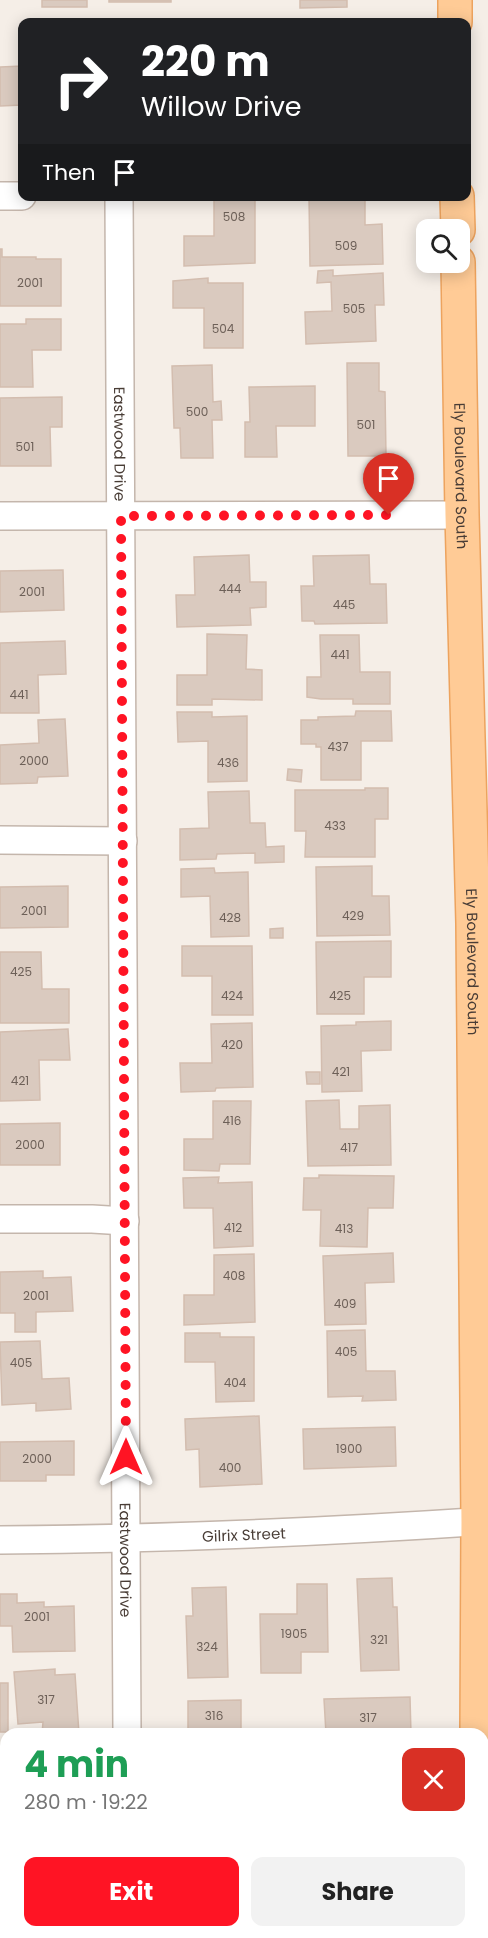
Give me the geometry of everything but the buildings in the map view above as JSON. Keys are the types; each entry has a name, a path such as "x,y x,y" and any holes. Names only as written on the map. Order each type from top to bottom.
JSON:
{"main road":[{"path":"454,0 455,18"},
{"path":"458,201 458,219"},
{"name":"Ely Boulevard South","path":"458,273 462,515 481,923 483,1522 477,1728"}],"street":[{"path":"0,196 18,196"},
{"name":"Eastwood Drive","path":"119,201 127,1728"},
{"path":"0,516 462,515"},
{"path":"0,840 123,841"},
{"path":"0,1219 125,1221"},
{"name":"Gilrix Street","path":"0,1540 126,1539 483,1522"}],"route":[{"path":"126,1457 121,516 389,515"}]}
